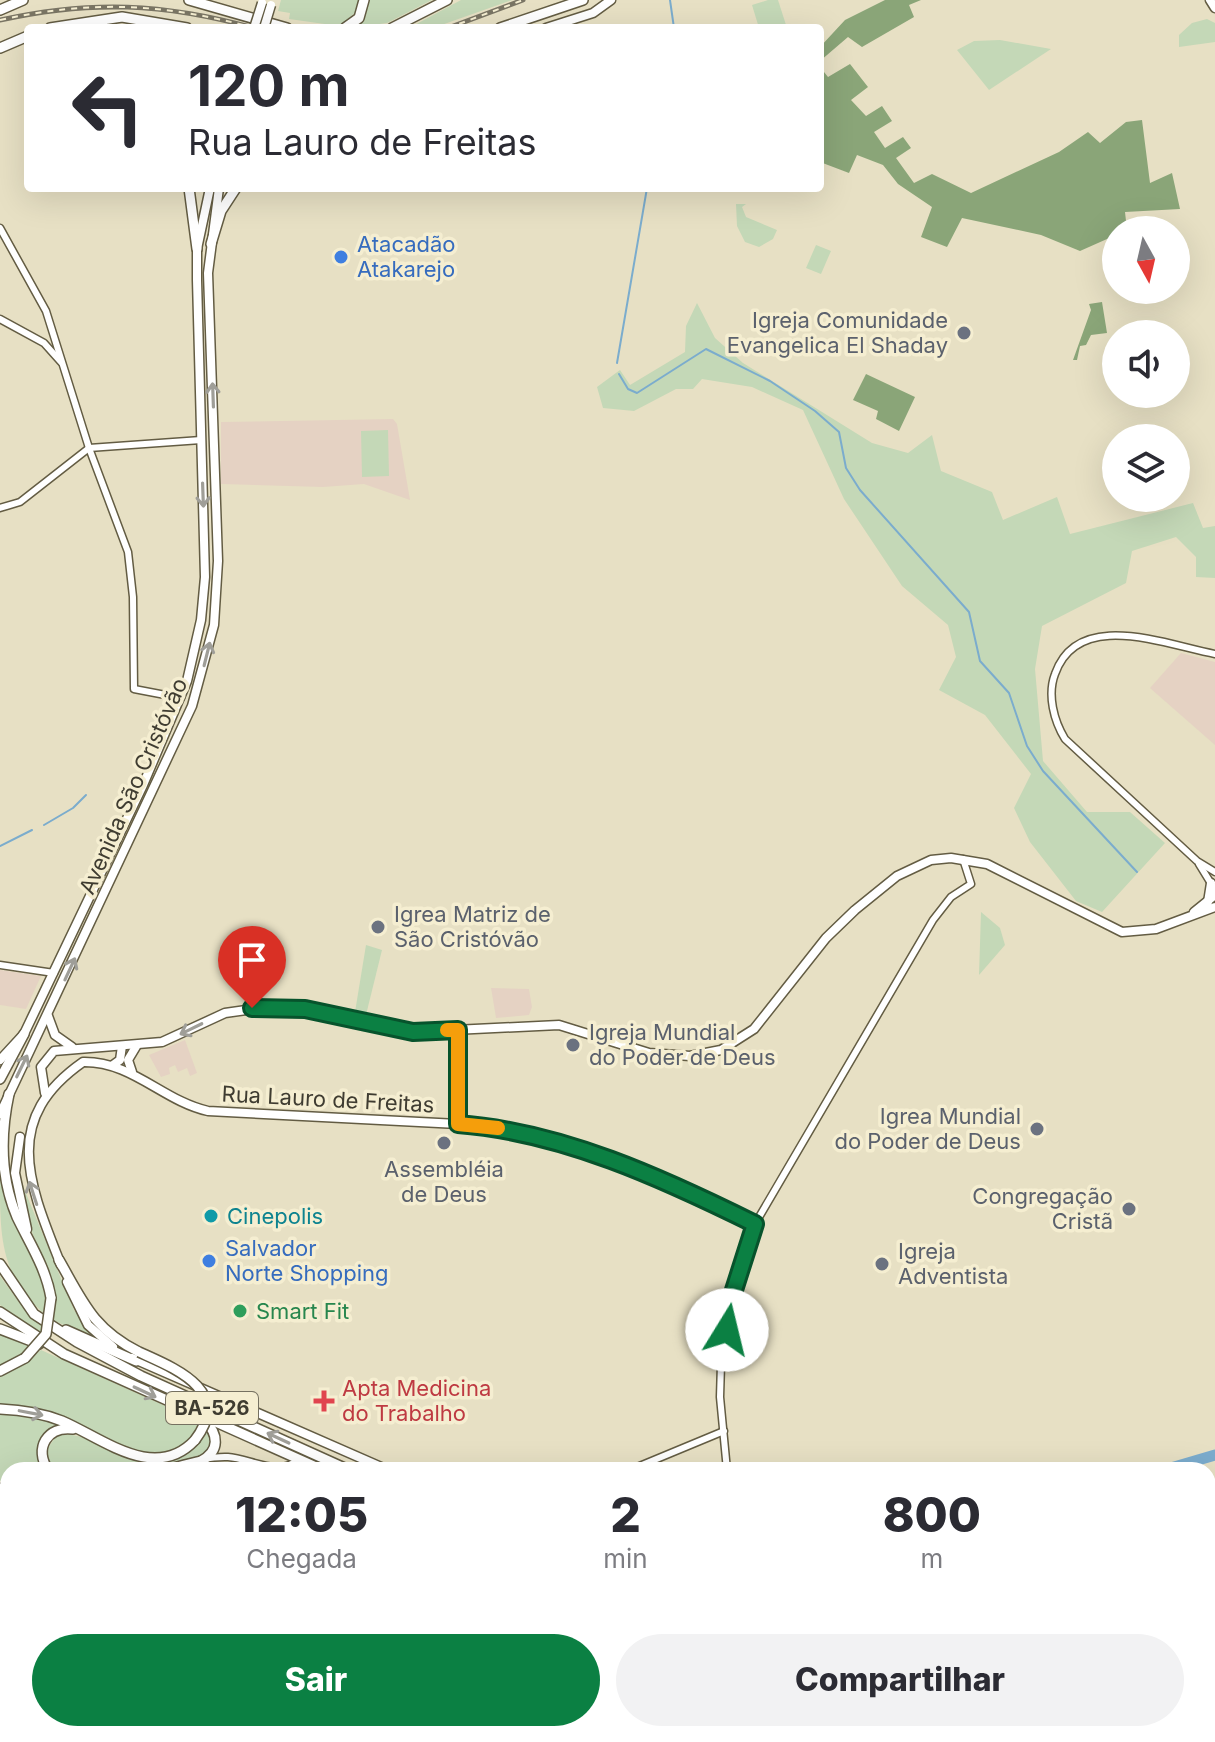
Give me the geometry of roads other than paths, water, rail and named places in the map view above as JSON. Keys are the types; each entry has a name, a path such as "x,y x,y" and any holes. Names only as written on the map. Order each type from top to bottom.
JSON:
{"highway":[{"path":"0,10 23,0"},
{"path":"194,0 273,24"},
{"path":"351,24 359,18 364,0"},
{"path":"400,24 447,0"},
{"path":"512,24 583,0"},
{"path":"76,24 122,17 163,24"},
{"path":"0,48 24,38"},
{"path":"190,192 197,249"},
{"path":"211,244 221,211 233,192"},
{"path":"0,1079 24,1034"},
{"path":"0,1371 25,1358 46,1334 51,1298 32,1245 12,1208 2,1169 0,1147 9,1094"},
{"path":"59,1260 96,1323 137,1356"},
{"name":"BA-526","path":"0,1265 24,1301 53,1328 141,1376 331,1462"},
{"path":"0,1409 43,1415 81,1430 128,1455 143,1458 174,1453 195,1440 206,1412 197,1383 186,1374 55,1324 24,1301"},
{"path":"0,1312 64,1354"},
{"path":"0,1329 64,1354"},
{"name":"BA-526","path":"64,1354 306,1462"},
{"path":"198,1416 211,1427 216,1440 212,1454 201,1461"},
{"path":"45,1462 42,1453 46,1439 61,1428 81,1430"}],"main road":[{"path":"559,24 593,13 611,0"},
{"path":"1210,0 1215,8"},
{"path":"256,24 267,2"},
{"path":"264,24 267,2"},
{"name":"Avenida São Cristóvão","path":"0,1060 24,1034 181,698 204,602 197,249 209,192"},
{"name":"Avenida São Cristóvão","path":"0,1114 192,706 214,625 218,561 208,273 218,192"},
{"path":"45,1093 42,1062 49,1054 73,1047 167,1041 225,1013 275,1006 413,1032 545,1023 663,1056 721,1050 754,1029 826,938 877,891 924,863 944,858 963,859 1006,872 1117,930 1145,932 1183,919 1211,905 1214,889"},
{"path":"48,1016 55,1035 73,1047"},
{"path":"458,1030 458,1124"},
{"path":"133,1073 128,1060 137,1045"},
{"path":"113,1065 120,1060 122,1046"},
{"name":"Rua Lauro de Freitas","path":"62,1075 83,1062 113,1065 208,1111 458,1124"},
{"path":"42,1072 52,1077 62,1075"},
{"path":"32,1245 21,1211 14,1166 17,1148 27,1122 45,1093 62,1075"},
{"path":"27,1122 23,1143 25,1166 59,1260"},
{"name":"BA-526","path":"137,1356 218,1398 261,1412 370,1462"}],"street":[{"path":"0,228 34,285 56,338 89,448 128,552 133,597 134,689 181,698"},
{"path":"0,319 44,343 62,363"},
{"path":"0,508 20,502 89,448 201,440"},
{"path":"1215,654 1113,635 1091,637 1071,648 1062,659 1052,691 1054,716 1065,739 1197,861 1215,872"},
{"path":"726,1462 721,1364 734,1290 755,1224 933,920 945,902 971,884 963,859"},
{"path":"1197,861 1214,889"},
{"path":"0,965 54,973"},
{"name":"Rua Lauro de Freitas","path":"458,1124 534,1134 668,1184 755,1224"},
{"path":"649,1462 724,1431"},
{"path":"196,1462 223,1457 250,1462"},
{"path":"295,1462 299,1459"}],"waterway":[{"path":"670,0 673,24"},
{"path":"617,363 646,192"},
{"path":"619,374 628,389 637,393 706,349 770,381 815,411 839,432 846,468 860,490 969,612 980,661 1009,693 1027,746 1043,771 1137,872"},
{"path":"44,825 73,808 86,795"},
{"path":"0,846 32,830"},
{"path":"1191,1462 1215,1455"}],"railway":[{"path":"459,24 523,0"},
{"path":"0,20 65,9 127,7 189,13 238,24"}],"place":[{"name":"Atacadão Atakarejo","path":"341,257"},
{"name":"Igreja Comunidade Evangelica El Shaday","path":"964,333"},
{"name":"Igrea Matriz de São Cristóvão","path":"378,927"},
{"name":"Igreja Mundial do Poder de Deus","path":"573,1045"},
{"name":"Igrea Mundial do Poder de Deus","path":"1037,1129"},
{"name":"Assembléia de Deus","path":"444,1143"},
{"name":"Congregação Cristã","path":"1129,1209"},
{"name":"Cinepolis","path":"211,1216"},
{"name":"Salvador Norte Shopping","path":"209,1261"},
{"name":"Igreja Adventista","path":"882,1264"},
{"name":"Smart Fit","path":"240,1311"},
{"name":"Apta Medicina do Trabalho","path":"324,1401"}]}
